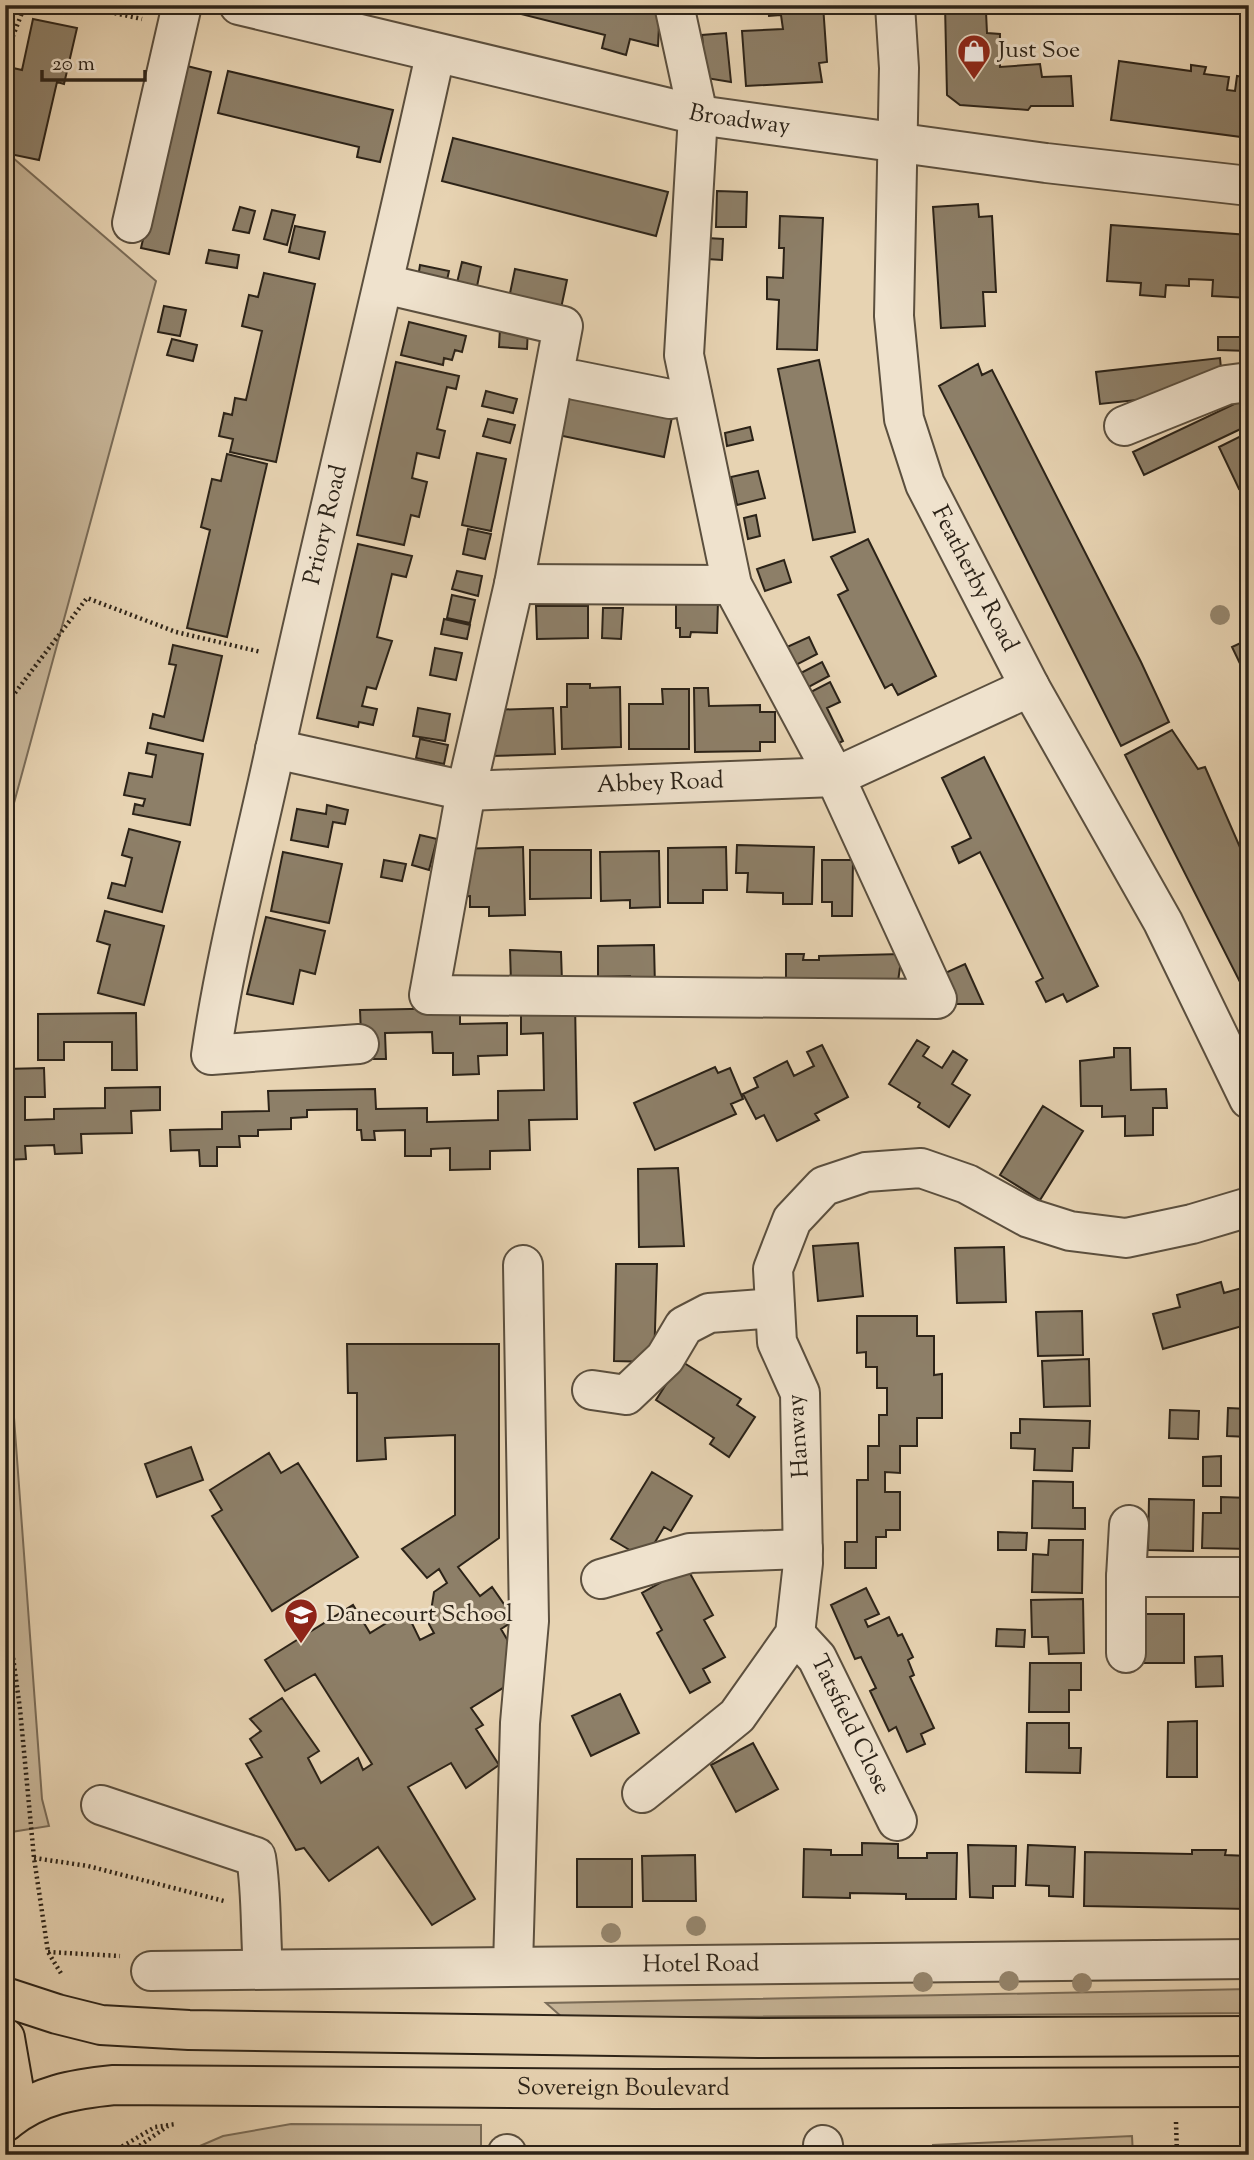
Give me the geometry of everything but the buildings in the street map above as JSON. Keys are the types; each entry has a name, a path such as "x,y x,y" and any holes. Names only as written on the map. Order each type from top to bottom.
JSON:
{"main road":[{"path":"5,1997 101,2025 189,2030 758,2038 1249,2036"},
{"path":"5,2038 14,2090 5,2122"},
{"name":"Sovereign Boulevard","path":"5,2122 21,2108 41,2099 114,2085 656,2090 1249,2088"}],"street":[{"name":"Broadway","path":"239,5 435,55 698,115 897,140 1046,163 1249,187"},
{"path":"384,284 563,326 514,584 466,791 429,995 937,999 835,777 732,585 684,355 698,115 674,5"},
{"name":"Featherby Road","path":"895,5 899,54 894,316 904,419 925,484 1030,687 1163,922 1249,1099"},
{"path":"132,223 180,16"},
{"name":"Priory Road","path":"359,1044 211,1055 219,995 294,660 384,284 435,55"},
{"path":"575,380 670,399 692,395"},
{"path":"1124,426 1226,385 1249,382"},
{"path":"514,584 732,585"},
{"name":"Abbey Road","path":"275,749 466,791 835,777 1030,687"},
{"name":"Hanway","path":"642,1793 737,1716 795,1634 803,1549 800,1393 777,1342 773,1269 792,1220 824,1186 866,1172 921,1168 967,1184 1030,1218 1070,1231 1126,1238 1192,1224 1249,1207"},
{"path":"513,1966 520,1723 529,1621 523,1265"},
{"path":"592,1390 626,1395 665,1358 684,1326 709,1313 775,1308"},
{"path":"1126,1653 1129,1525"},
{"path":"601,1579 690,1553 803,1549"},
{"path":"1126,1577 1249,1577"},
{"name":"Tatsfield Close","path":"795,1634 817,1658 897,1821"},
{"path":"101,1805 256,1857 262,1891 260,1917 263,1968"},
{"name":"Hotel Road","path":"151,1971 1249,1959"}],"path":[{"path":"5,48 8,49 25,5"},
{"path":"77,5 180,16"},
{"path":"5,706 87,598 176,632 294,660"},
{"path":"5,1598 20,1709 34,1858 48,1952 150,1957 151,1971"},
{"path":"34,1858 88,1866 206,1896 232,1903 260,1917"},
{"path":"1175,2111 1177,2155"},
{"path":"108,2155 155,2127 168,2126 126,2155"},
{"path":"137,2148 142,2155"}],"shaded area":[{"path":"5,151 156,281 14,803 5,859"},
{"path":"5,1295 42,1799 49,1826 5,1833"},
{"path":"1249,1989 1249,2013 563,2018 546,2003"},
{"path":"291,2124 481,2125 481,2155 179,2155 223,2136"},
{"path":"1132,2136 1133,2155 933,2155 933,2145"}],"place":[{"name":"Just Soe","path":"974,81"},
{"name":"Danecourt School","path":"301,1645"}]}
